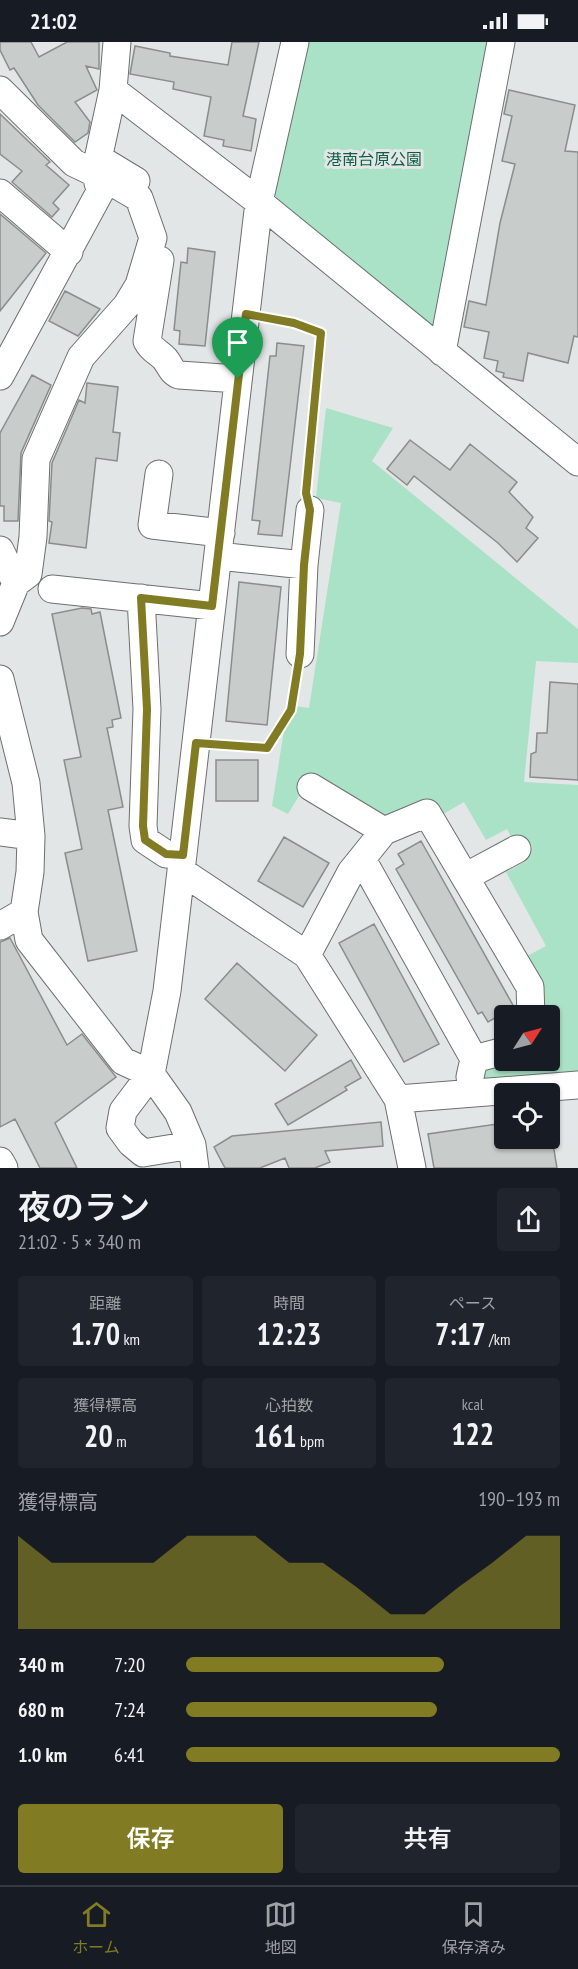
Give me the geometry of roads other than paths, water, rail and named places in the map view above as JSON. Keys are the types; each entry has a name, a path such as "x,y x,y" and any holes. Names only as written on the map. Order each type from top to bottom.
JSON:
{"street":[{"path":"0,376 101,190 97,171 112,90 117,42"},
{"path":"0,679 26,783 31,836 30,872 24,912 29,940 123,1061 151,1074 177,1112 194,1157 141,1161 120,1128 123,1111 151,1074 167,991 259,202 295,42"},
{"path":"442,352 501,42"},
{"path":"0,90 74,163 148,188 163,242 147,341 149,346 165,359 174,373 178,375 238,379"},
{"path":"112,90 259,202 578,462"},
{"path":"0,622 16,584 28,574 33,537 36,459 81,357 127,305 139,285 153,238 139,198 97,171"},
{"path":"0,193 69,252"},
{"path":"159,474 152,525 304,565"},
{"path":"300,654 304,565 310,510"},
{"path":"0,550 16,584"},
{"path":"52,589 212,606"},
{"path":"141,598 147,709 143,826 145,840 182,863 307,955 398,1099 412,1168"},
{"path":"312,788 384,831"},
{"path":"307,955 351,872 384,831 427,813 467,876 530,987 531,1005"},
{"path":"0,832 31,836"},
{"path":"467,876 517,849"},
{"path":"362,859 474,1059 466,1094"},
{"path":"0,926 24,912"},
{"path":"474,1059 494,1054"},
{"path":"398,1099 578,1085"},
{"path":"0,1161 4,1168"}],"park label":[{"name":"港南台原公園","path":"374,159"}]}
